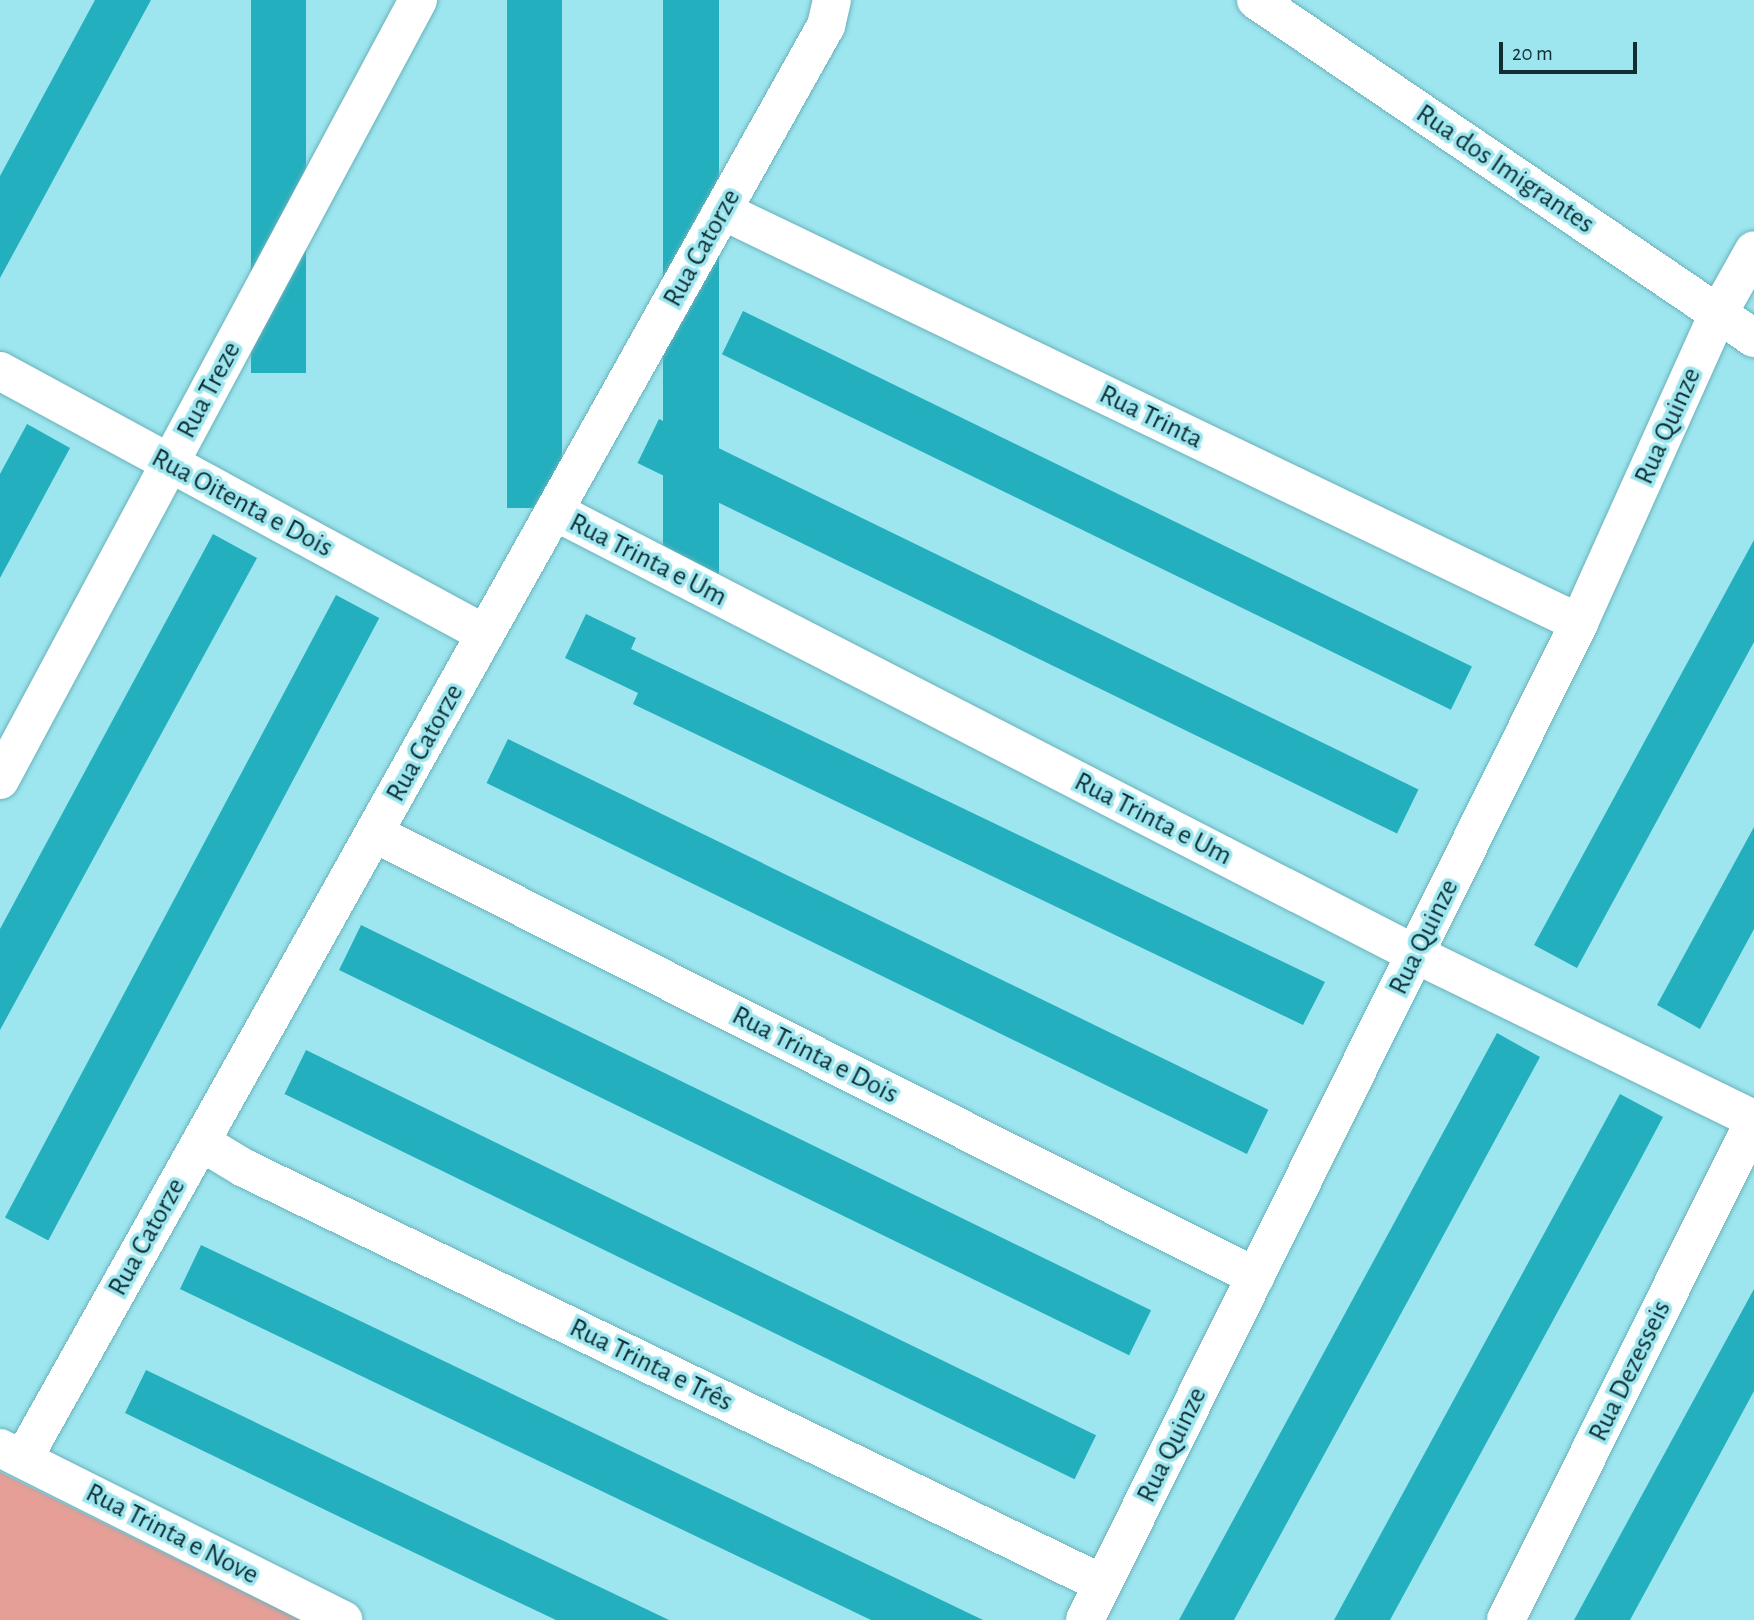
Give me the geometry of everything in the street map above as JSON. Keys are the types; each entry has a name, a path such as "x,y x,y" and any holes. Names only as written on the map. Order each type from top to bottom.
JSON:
{"street":[{"name":"Rua Treze","path":"0,780 418,0"},
{"name":"Rua dos Imigrantes","path":"1256,0 1754,338"},
{"name":"Rua Catorze","path":"11,1453 201,1142 723,211 829,13"},
{"name":"Rua Trinta","path":"723,211 1579,624"},
{"name":"Rua Quinze","path":"1085,1620 1579,624 1718,314 1754,250"},
{"name":"Rua Oitenta e Dois","path":"0,371 485,634"},
{"name":"Rua Trinta e Um","path":"554,512 1415,954 1754,1120"},
{"name":"Rua Trinta e Dois","path":"374,833 1256,1277"},
{"name":"Rua Dezesseis","path":"1506,1620 1754,1120"},
{"name":"Rua Trinta e Três","path":"201,1142 244,1168 1103,1584"},
{"name":"Rua Trinta e Nove","path":"11,1453 343,1620"}],"shaded area":[{"path":"0,1472 300,1620 0,1620"}],"building":[{"path":"95,0 151,0 0,278 0,176"},
{"path":"251,0 306,0 306,373 251,373"},
{"path":"507,0 562,0 562,508 507,508"},
{"path":"663,0 719,0 719,577 663,577"},
{"path":"743,311 1472,667 1451,710 722,354"},
{"path":"659,419 1418,789 1397,833 638,463"},
{"path":"27,424 70,448 0,578 0,474"},
{"path":"213,534 257,558 0,1030 0,929"},
{"path":"1754,540 1754,642 1577,968 1534,945"},
{"path":"336,595 379,618 48,1240 5,1217"},
{"path":"586,614 636,638 631,649 1325,982 1303,1025 633,704 638,693 565,658"},
{"path":"508,739 1268,1110 1247,1154 487,783"},
{"path":"1754,827 1754,929 1700,1029 1657,1005"},
{"path":"361,925 1151,1310 1129,1355 339,970"},
{"path":"1497,1033 1540,1057 1416,1286 1234,1620 1179,1620"},
{"path":"306,1050 1096,1435 1075,1479 285,1094"},
{"path":"1620,1094 1663,1117 1637,1166 1390,1620 1334,1620"},
{"path":"201,1245 983,1620 871,1620 428,1408 180,1289"},
{"path":"1754,1289 1754,1391 1630,1620 1574,1620"},
{"path":"146,1370 669,1620 556,1620 373,1533 125,1413"}]}
